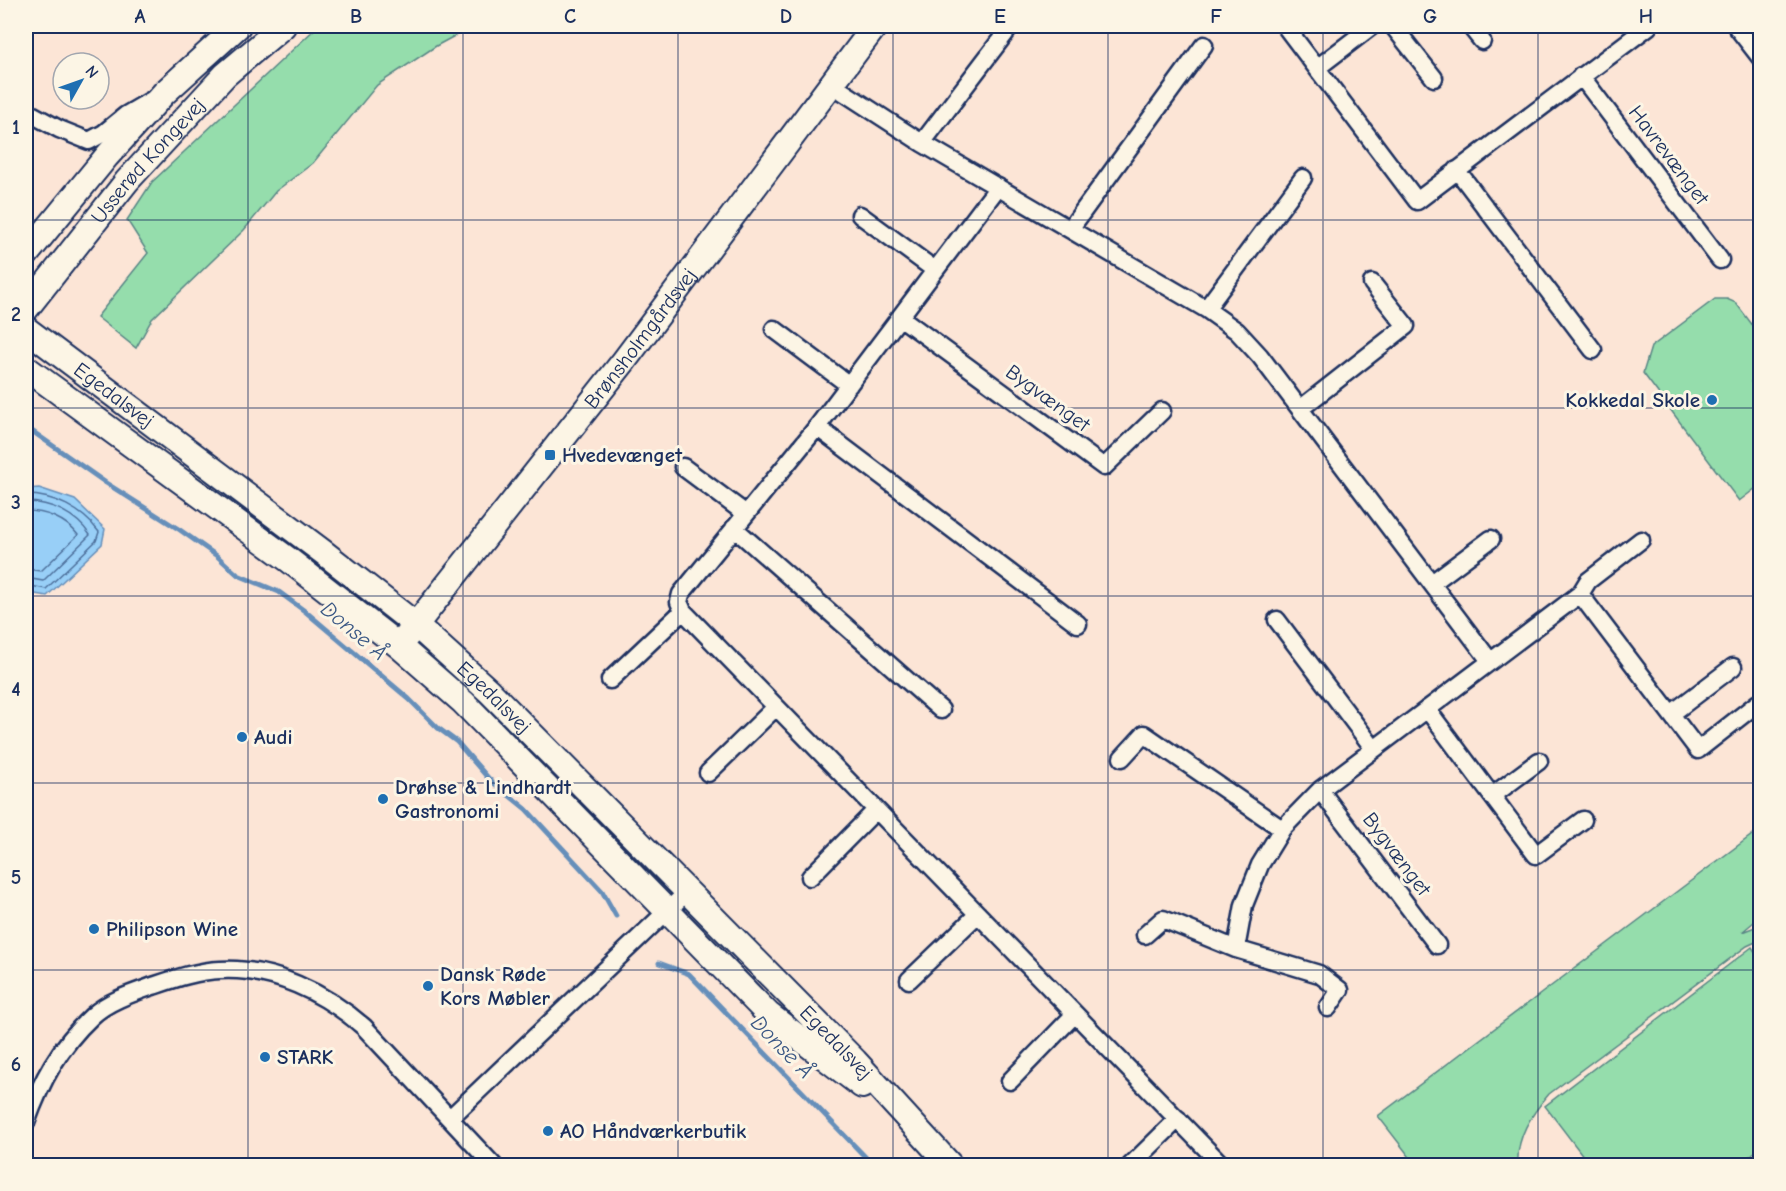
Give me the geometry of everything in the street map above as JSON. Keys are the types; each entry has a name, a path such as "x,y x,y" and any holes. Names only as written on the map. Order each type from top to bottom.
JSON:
{"street":[{"name":"Usserød Kongevej","path":"26,255 107,156 164,93 238,26"},
{"name":"Usserød Kongevej","path":"26,309 128,181 225,75 283,26"},
{"name":"Brønsholmgårdsvej","path":"399,646 624,362 874,26"},
{"path":"922,143 1011,26"},
{"path":"1285,26 1417,201 1649,26"},
{"path":"1317,68 1372,26"},
{"path":"1393,26 1434,78"},
{"path":"1470,26 1482,41"},
{"path":"1736,26 1761,57"},
{"path":"1070,229 1204,45"},
{"name":"Havrevænget","path":"1581,76 1720,260"},
{"path":"831,84 922,143 1206,309 1237,331 1260,356 1490,661"},
{"path":"26,111 59,129 89,141 104,133 126,115 164,93"},
{"path":"1457,170 1593,350"},
{"path":"1206,309 1303,178"},
{"path":"998,186 817,427 681,594 680,602 683,611 1223,1166"},
{"path":"860,215 935,270"},
{"path":"1300,409 1406,326 1372,283"},
{"name":"Bygvænget","path":"900,318 1104,467 1162,411"},
{"name":"Egedalsvej","path":"26,329 324,552 417,625 489,692 687,892 821,1028 951,1166"},
{"path":"774,329 849,385"},
{"name":"Egedalsvej","path":"26,368 289,560 399,646 464,702 768,1014 910,1122"},
{"path":"817,427 1078,624"},
{"path":"683,467 746,514"},
{"path":"734,528 941,710"},
{"path":"1432,584 1491,539"},
{"path":"1236,949 1244,905 1260,865 1282,829 1320,790 1580,594 1588,581 1641,540"},
{"path":"1580,594 1698,750 1758,703"},
{"path":"610,680 683,611"},
{"path":"1276,620 1374,749"},
{"path":"1671,714 1733,668"},
{"path":"708,773 776,706"},
{"path":"1427,709 1536,855 1583,820"},
{"path":"1122,758 1144,734 1282,829"},
{"path":"1491,796 1539,760"},
{"name":"Bygvænget","path":"1320,790 1437,945"},
{"path":"810,877 876,810"},
{"path":"450,1118 687,892"},
{"path":"668,912 688,911 790,1010 821,1028"},
{"path":"909,980 978,914"},
{"path":"1145,935 1163,919 1236,949 1319,974 1340,990 1328,1008"},
{"path":"26,1123 38,1090 60,1050 94,1014 127,995 180,977 220,970 266,974 301,986 345,1011 364,1027 494,1166"},
{"path":"1010,1081 1075,1014"},
{"path":"1130,1166 1178,1119"}],"green space":[{"path":"318,26 473,26 436,46 377,85 313,163 276,191 244,230 152,319 136,348 97,317 148,253 127,220 152,182"},
{"name":"Kokkedal Skole","path":"1715,299 1727,299 1736,303 1760,335 1760,376 1751,382 1760,394 1760,485 1739,501 1643,373 1651,347"},
{"path":"1760,829 1760,917 1742,932 1760,925 1760,940 1747,946 1549,1094 1536,1110 1522,1136 1518,1165 1416,1165 1378,1116"},
{"path":"1752,947 1760,959 1760,1148 1738,1165 1590,1165 1545,1106"}],"water":[{"path":"39,488 75,500 105,529 102,544 47,596 29,593 26,589 26,489"}],"waterway":[{"name":"Donse Å","path":"26,432 29,429 106,483 180,530 217,556 238,575 279,592 306,612 409,699 438,728 457,742 489,779 526,809 602,891 616,916"},
{"name":"Donse Å","path":"659,963 689,974 874,1166"}],"place":[{"name":"Kokkedal Skole","path":"1712,400"},
{"name":"Hvedevænget","path":"550,455"},
{"name":"Audi","path":"242,737"},
{"name":"Drøhse & Lindhardt Gastronomi","path":"383,799"},
{"name":"Philipson Wine","path":"94,929"},
{"name":"Dansk Røde Kors Møbler","path":"428,986"},
{"name":"STARK","path":"265,1057"},
{"name":"AO Håndværkerbutik","path":"548,1131"}]}
